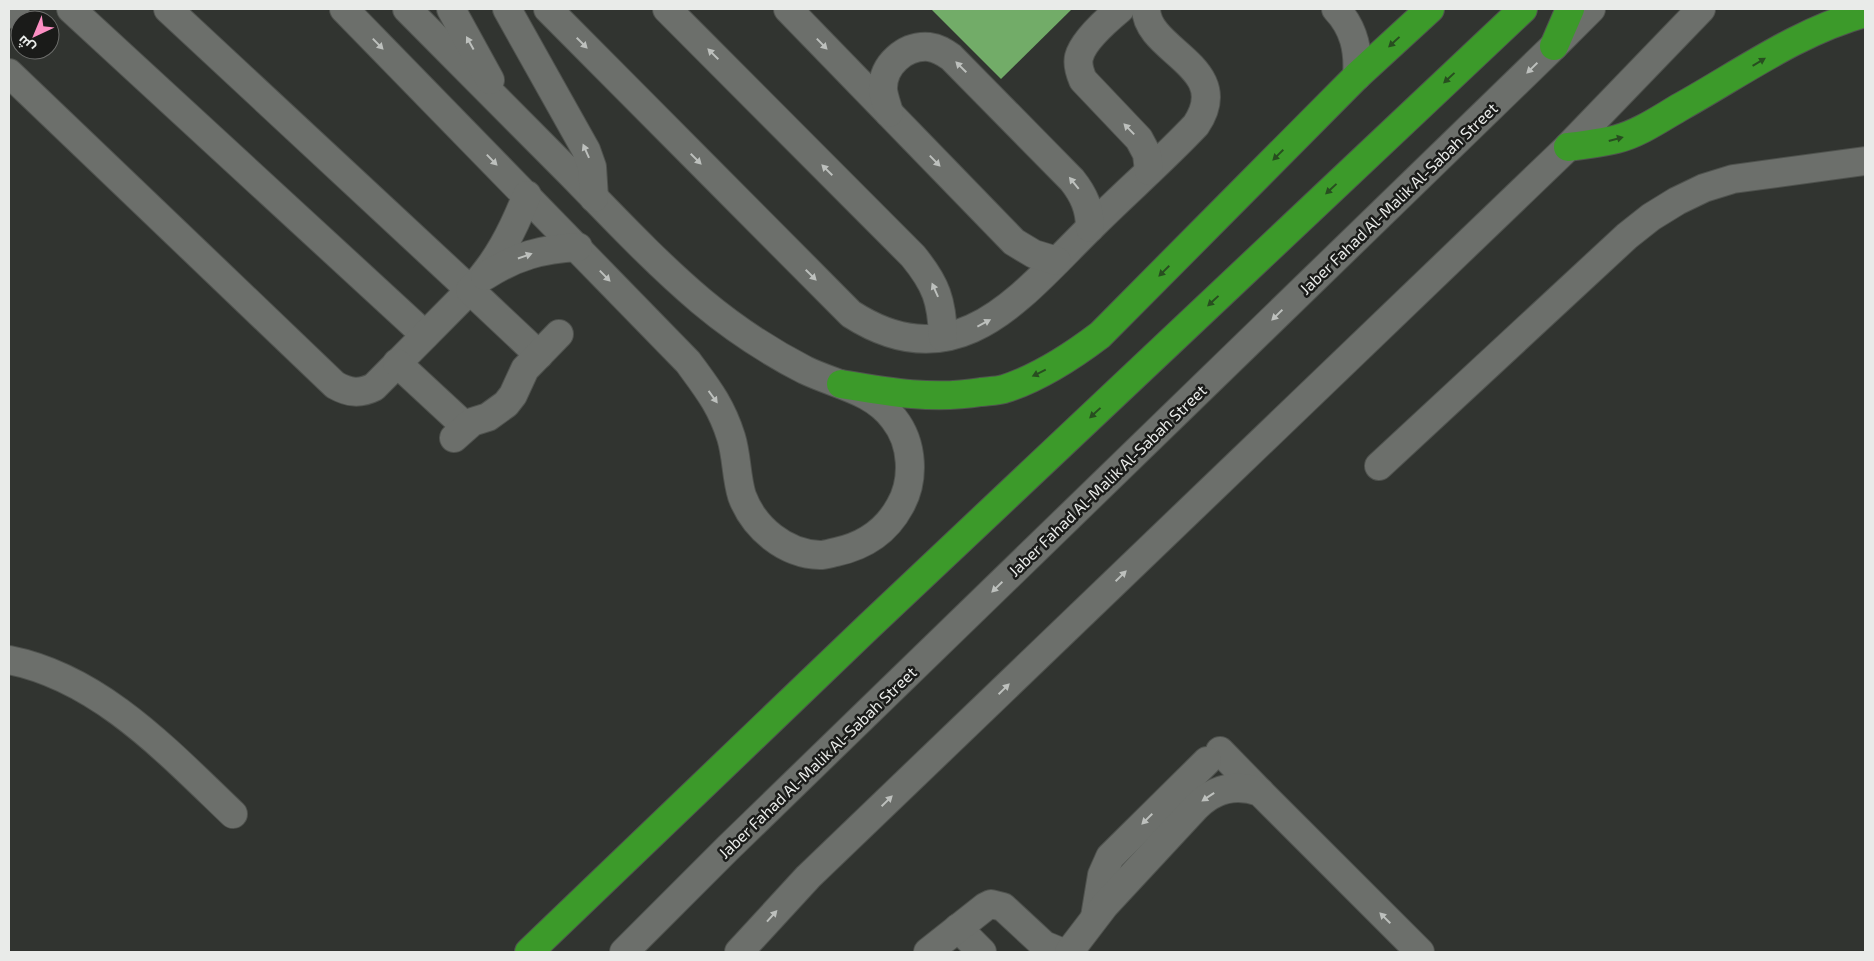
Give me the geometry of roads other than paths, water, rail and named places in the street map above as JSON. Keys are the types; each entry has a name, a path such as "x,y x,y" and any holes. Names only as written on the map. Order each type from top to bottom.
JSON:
{"highway":[{"path":"841,384 890,393 929,396 965,395 1003,389 1037,375 1070,357 1100,335 1357,76 1430,9"},
{"path":"1471,56 1498,9"},
{"path":"529,952 868,627 1471,56 1523,9"},
{"path":"1554,46 1570,9"},
{"path":"1568,147 1617,139 1639,130 1793,41 1846,18 1865,13"}],"street":[{"path":"9,14 14,9"},
{"path":"71,9 425,335"},
{"path":"168,9 476,284 539,355"},
{"path":"344,9 688,362 718,403 732,439 742,495 753,518 772,538 795,550 821,555 850,549 874,537 893,519 906,496 910,470 907,444 896,420 878,401 806,370 760,344 700,300 626,232 407,9"},
{"path":"451,9 500,102"},
{"path":"507,9 586,150 592,167 594,198"},
{"path":"548,9 851,314 885,332 924,339 966,332 987,322 1022,296 1196,125 1204,110 1206,93 1202,82 1196,72 1150,25 1146,9"},
{"path":"667,9 913,256 927,273 937,293 944,337"},
{"path":"788,9 1014,242 1034,254 1057,261"},
{"path":"1120,9 1082,48 1079,70 1083,80 1139,139 1147,154 1149,171"},
{"path":"1336,9 1348,25 1355,41 1358,58 1357,76"},
{"name":"Jaber Fahad Al-Malik Al-Sabah Street","path":"624,952 735,841 1591,9"},
{"path":"739,952 808,876 1568,147 1701,9"},
{"path":"889,113 883,88 887,72 897,57 907,51 918,48 930,47 941,50 951,57 1072,180 1081,192 1088,207 1090,228"},
{"path":"9,72 335,386 351,392 374,387 476,284 508,239 526,195"},
{"path":"1379,466 1619,243 1651,217 1677,201 1704,188 1733,179 1865,161"},
{"path":"476,284 503,265 527,255 552,249 578,247"},
{"path":"397,363 460,432 472,422 498,411 506,404 513,395 526,369 559,334"},
{"path":"9,660 29,664 83,687 131,722 172,756 233,814"},
{"path":"1095,917 1102,875 1110,857 1214,756 1260,792 1420,952"},
{"path":"1069,952 1095,917 1204,798 1227,788 1244,788 1260,792"},
{"path":"651,952 695,883"},
{"path":"928,952 985,906 991,904 998,904 1044,945 1061,952"},
{"path":"958,928 982,952"}]}
